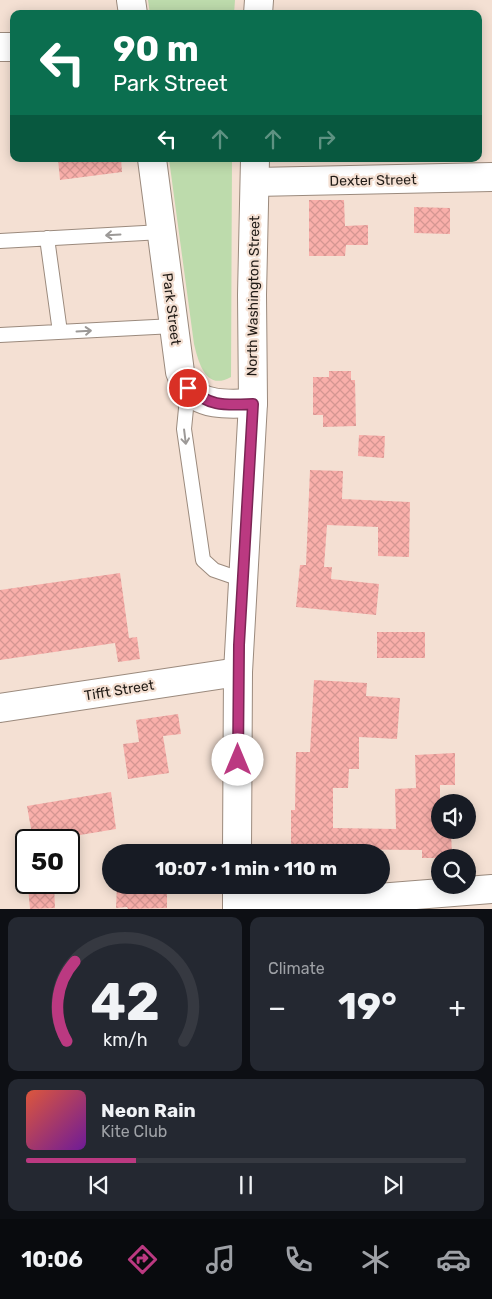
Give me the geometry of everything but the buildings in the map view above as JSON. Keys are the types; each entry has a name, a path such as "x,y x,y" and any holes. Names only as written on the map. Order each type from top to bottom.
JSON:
{"street":[{"name":"Park Street","path":"152,162 180,372 188,388"},
{"name":"Dexter Street","path":"255,170 492,177"},
{"name":"North Washington Street","path":"238,844 238,672 253,404 252,295 255,170"},
{"path":"188,388 202,399 215,403 230,405 253,404"},
{"name":"Tifft Street","path":"0,708 238,672"},
{"path":"237,894 238,909 492,889"}],"lane":[{"path":"0,241 162,232"},
{"path":"47,238 60,332"},
{"path":"0,335 174,326"},
{"path":"188,388 184,430 203,560 214,570 243,580"}],"green space":[{"path":"148,0 235,0 234,10 149,10"},
{"path":"169,162 232,162 231,377 215,381 210,378 201,367 194,344"}],"route":[{"path":"188,388 202,399 215,403 230,405 253,404 239,645 238,760"}]}
